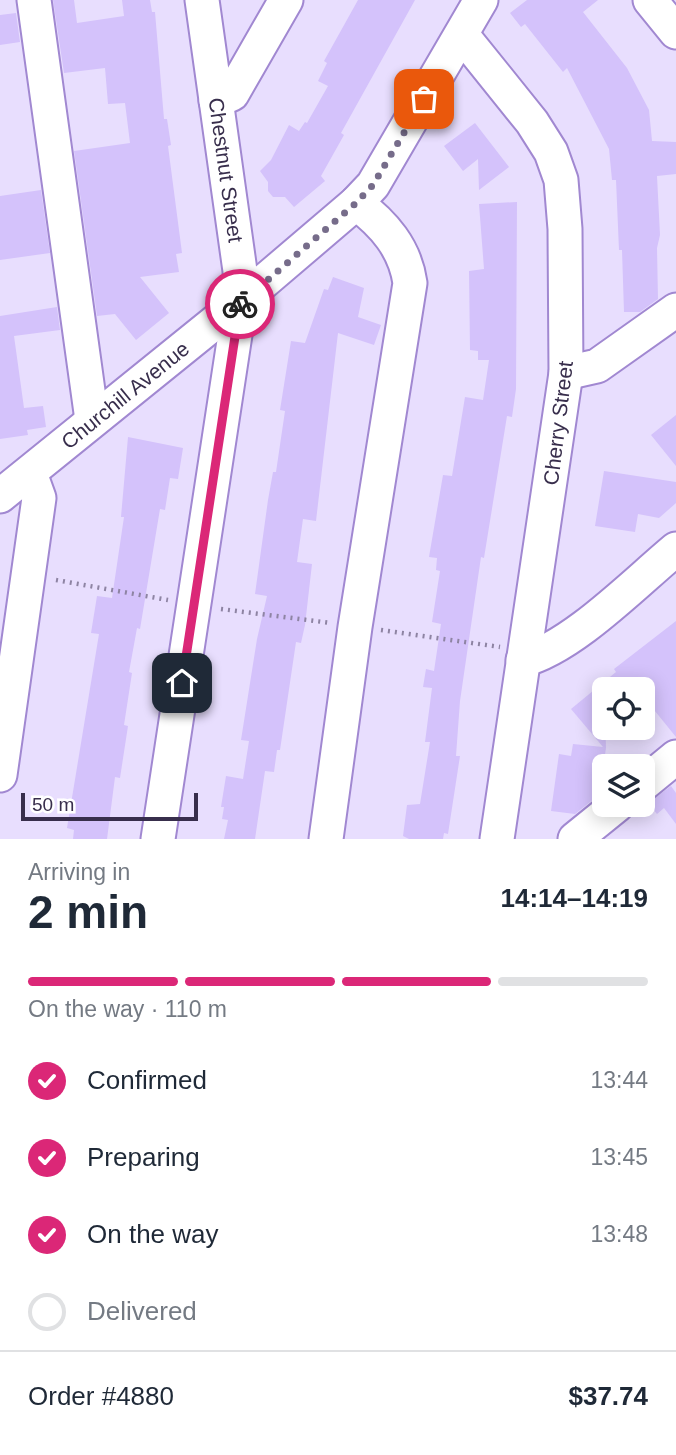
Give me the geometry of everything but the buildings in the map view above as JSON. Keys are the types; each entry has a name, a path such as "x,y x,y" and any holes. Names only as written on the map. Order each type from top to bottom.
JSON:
{"street":[{"path":"34,0 92,420"},
{"name":"Chestnut Street","path":"158,839 240,302 240,271 202,0"},
{"path":"216,101 232,94 286,0"},
{"name":"Churchill Avenue","path":"0,496 240,302 356,203 373,185 481,0"},
{"path":"650,0 676,32"},
{"name":"Cherry Street","path":"462,35 532,121 551,152 561,180 566,373 516,654 497,839"},
{"path":"326,839 355,627 410,283 408,265 380,221 356,203"},
{"path":"566,373 597,366 676,310"},
{"path":"0,775 39,498 30,473"},
{"path":"516,654 541,656 574,634 676,549"},
{"path":"655,774 676,757"},
{"path":"575,839 602,817"}],"path":[{"path":"29,576 194,605 355,627 516,654"}],"way so far":[{"path":"240,304 373,185 424,99"}],"route":[{"path":"182,683 240,304"}]}
